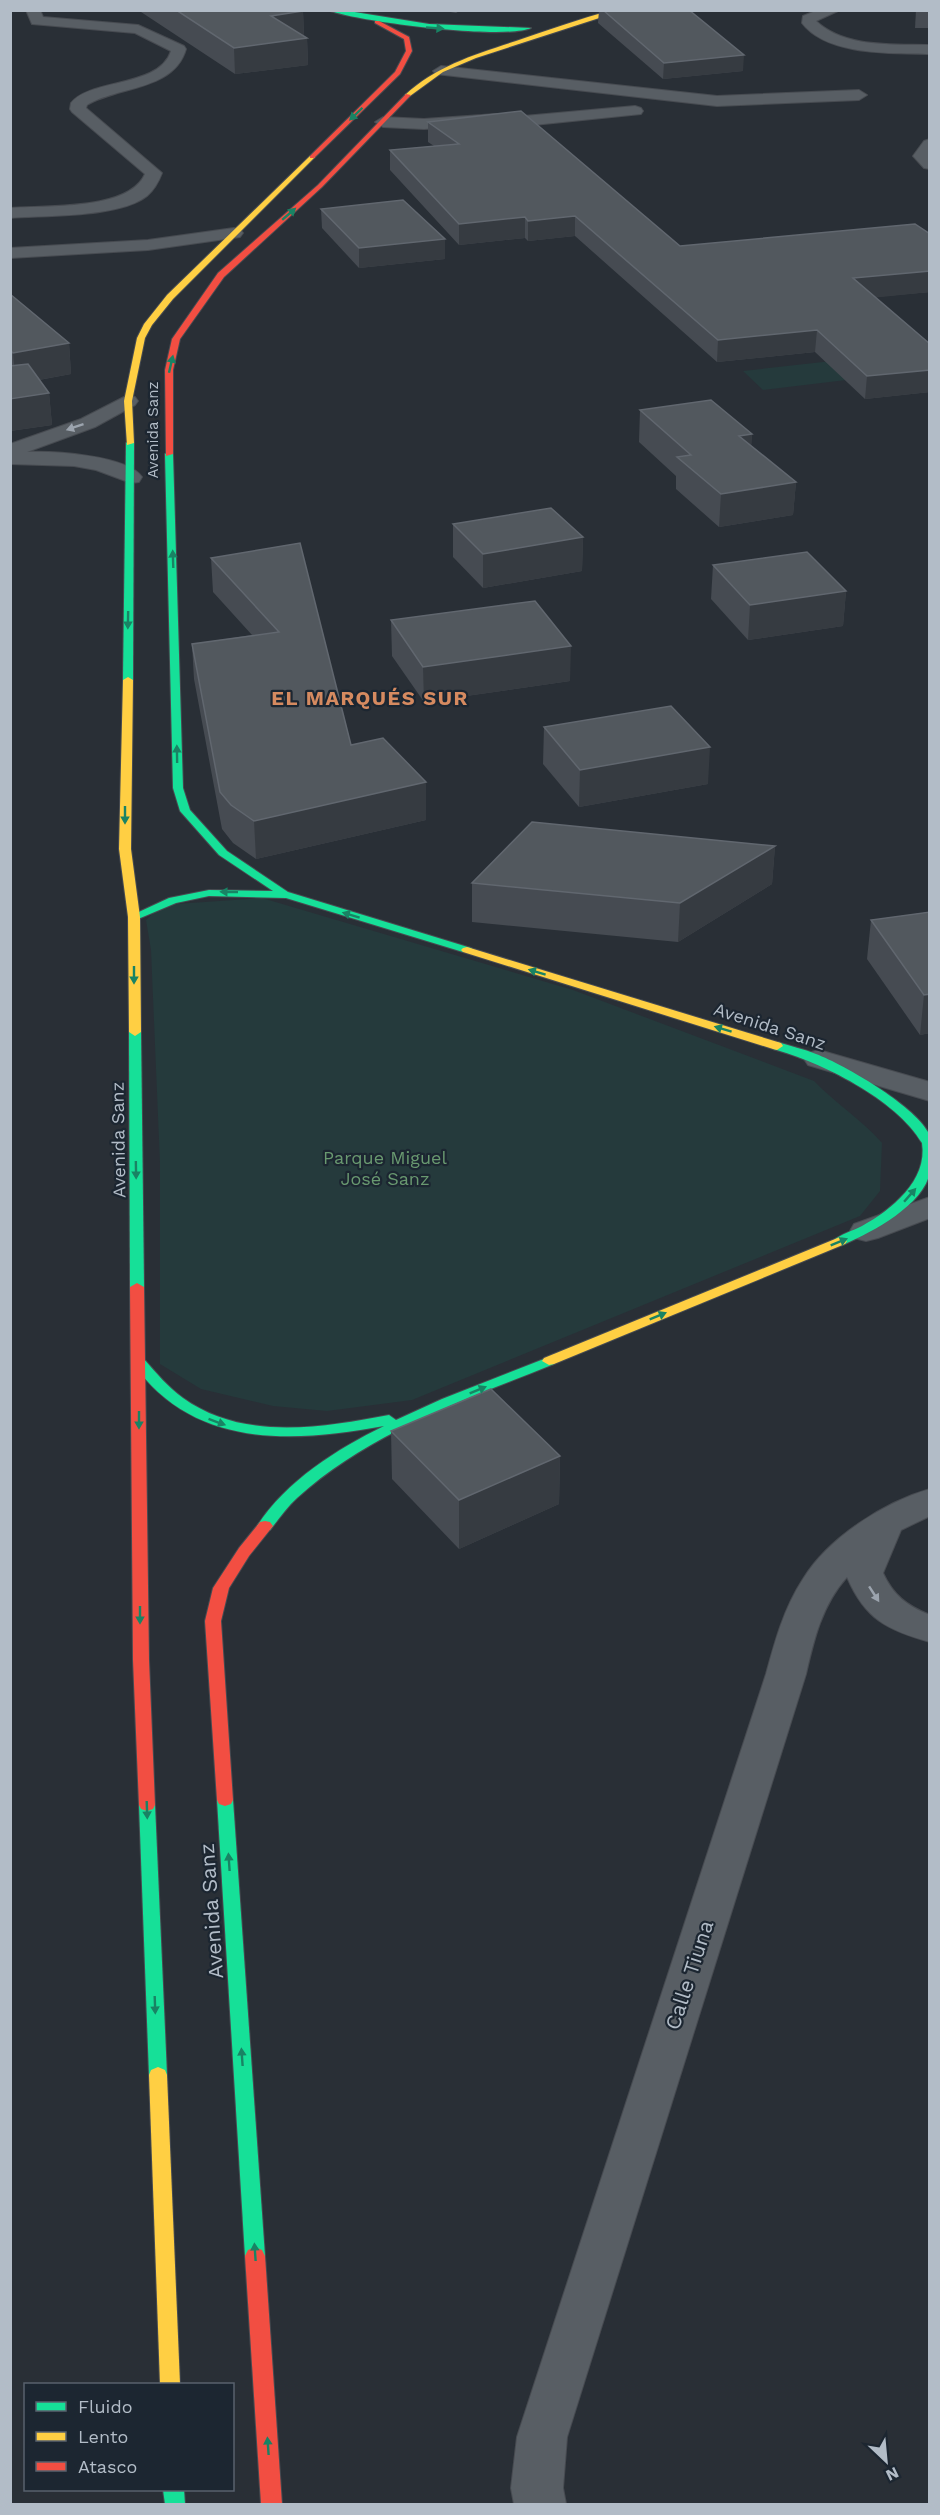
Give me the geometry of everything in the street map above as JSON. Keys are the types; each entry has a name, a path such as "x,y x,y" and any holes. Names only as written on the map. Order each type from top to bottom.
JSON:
{"street":[{"path":"10,213 114,203 139,194 151,182 154,174 78,109 78,103 88,97 161,73 173,65 179,57 179,50 138,28 37,21 33,10"},
{"path":"331,10 377,22 438,28 500,30 580,21"},
{"name":"Avenida Sanz","path":"287,895 223,854 185,811 178,788 169,473 169,370 177,339 221,275 320,186 409,94 441,71 580,21 621,10"},
{"path":"833,10 808,19 809,23 823,34 853,44 930,50"},
{"name":"Avenida Sanz","path":"170,2383 141,1660 134,917 125,849 131,477 128,402 138,351 148,324 170,297 398,73 414,48 407,38 377,22"},
{"path":"440,42 469,41 495,50"},
{"path":"441,71 717,101 859,95"},
{"path":"383,122 424,124 488,119 524,121 635,111"},
{"path":"524,121 541,135"},
{"path":"930,144 921,156 930,164"},
{"path":"10,253 120,247 234,232"},
{"path":"120,247 173,252 201,267"},
{"path":"10,451 88,423 128,402"},
{"path":"10,459 50,457 85,460 116,469 131,477"},
{"name":"Avenida Sanz","path":"134,917 161,902 210,892 287,895 819,1059 885,1100 912,1120 927,1143 925,1173 911,1196 865,1232 424,1412 356,1448 291,1495 244,1552 221,1588 213,1621 272,2505"},
{"path":"819,1059 930,1092"},
{"path":"865,1232 930,1207"},
{"name":"Avenida Sanz","path":"139,1362 179,1403 199,1415 224,1425 260,1431 297,1432 370,1424 424,1412"},
{"name":"Calle Tiuna","path":"540,2505 537,2488 542,2437 786,1674 798,1627 818,1586 849,1551 886,1522 930,1501"},
{"path":"886,1522 864,1573 872,1594 890,1614 930,1629"}],"green space":[{"path":"841,360 863,378 763,390 743,371"},
{"name":"Parque Miguel José Sanz","path":"262,898 573,990 814,1081 882,1143 880,1191 860,1216 412,1400 327,1411 273,1406 201,1389 160,1364 160,1163 151,950 146,920 161,905"}],"building":[{"path":"176,10 302,10 271,16 307,38 234,48"},
{"path":"603,10 689,10 744,55 664,63"},
{"path":"521,111 680,246 915,224 930,234 930,271 853,278 930,344 930,370 867,376 817,330 718,340 575,216 528,221 525,217 459,224 390,150 459,144 428,122"},
{"path":"403,200 445,239 359,248 321,209"},
{"path":"10,294 69,343 13,353 10,350"},
{"path":"28,364 49,393 10,399 10,366"},
{"path":"711,400 752,434 739,436 796,482 721,494 677,457 691,455 640,410"},
{"path":"551,508 583,537 483,554 453,524"},
{"path":"300,543 351,745 383,738 426,782 254,821 231,805 220,792 192,644 279,632 211,558"},
{"path":"807,552 846,591 750,605 713,565"},
{"path":"535,601 571,646 423,667 391,620"},
{"path":"671,706 710,747 580,770 544,727"},
{"path":"532,822 775,846 680,903 472,883"},
{"path":"930,912 930,994 924,995 871,920"},
{"path":"491,1389 560,1456 459,1500 391,1431"}],"traffic: fast":[{"path":"331,10 380,20 429,26 478,29 528,28"},
{"path":"128,680 130,443"},
{"path":"169,454 178,788 185,811 223,853 283,893"},
{"path":"134,917 173,900 209,893 287,895 467,950"},
{"path":"135,1032 137,1287"},
{"path":"777,1046 815,1058 863,1085 911,1120 928,1143 926,1165 913,1192 880,1221 840,1241"},
{"path":"265,1526 292,1494 320,1471 350,1451 414,1417 549,1361"},
{"path":"139,1362 176,1400 206,1417 231,1426 283,1433 310,1432 389,1420"},
{"path":"225,1800 255,2256"},
{"path":"147,1805 158,2075"},
{"path":"174,2491 175,2504"}],"traffic: slow":[{"path":"408,95 441,71 474,57 580,21 621,10"},
{"path":"130,443 128,401 141,338 148,324 170,297 312,157"},
{"path":"128,680 125,849 134,917 135,1032"},
{"path":"467,950 777,1046"},
{"path":"549,1361 840,1241"},
{"path":"158,2075 170,2383"}],"traffic: jam":[{"path":"312,157 398,73 409,51 407,38 377,22"},
{"path":"169,454 169,370 176,339 221,275 320,186 408,95"},
{"path":"137,1287 141,1660 147,1805"},
{"path":"225,1800 213,1621 221,1588 244,1552 265,1526"},
{"path":"255,2256 272,2504"}],"district":[{"name":"EL MARQUÉS SUR","path":"370,698"}]}
